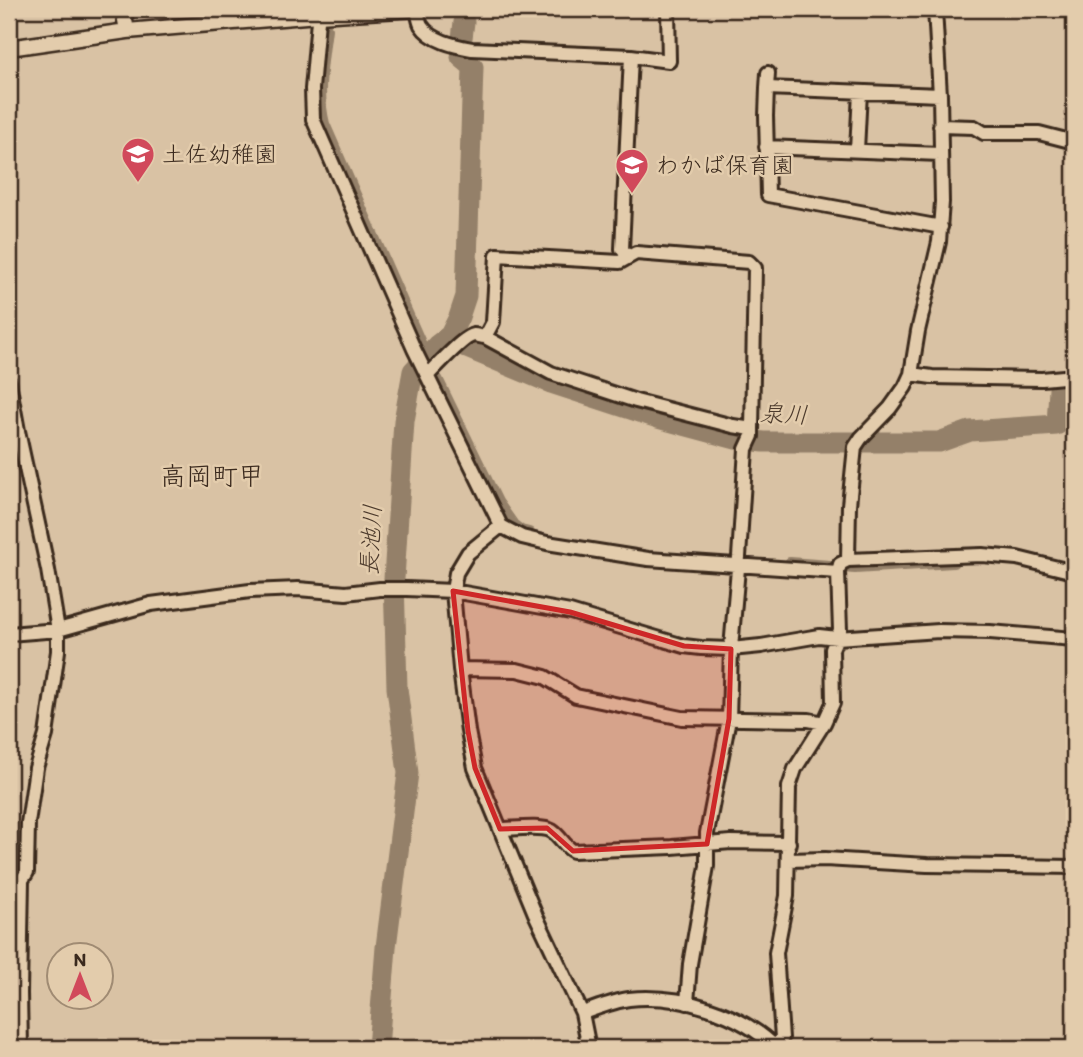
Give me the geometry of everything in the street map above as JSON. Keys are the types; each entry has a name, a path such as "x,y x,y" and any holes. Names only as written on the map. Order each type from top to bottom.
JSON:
{"main road":[{"path":"123,9 127,31"},
{"path":"9,48 127,31 318,12 416,9"}],"street":[{"path":"212,9 213,24"},
{"path":"416,9 421,25 431,36 453,46 631,56 669,61 668,9"},
{"path":"582,1013 627,999 687,1003 725,1014 750,1027 775,1048 782,1038 776,953 787,896 789,787 795,769 824,723 832,703 832,649 840,630 841,566 858,443 890,408 911,374 941,227 940,95 935,9"},
{"path":"318,12 312,89 313,119 414,349 501,526 522,537 547,543 648,559 841,566 982,555 1017,558 1074,572"},
{"path":"628,257 622,249 631,56"},
{"path":"768,74 768,195 941,227"},
{"path":"767,88 940,95"},
{"path":"857,150 860,92"},
{"path":"940,126 974,127 984,133 1039,133 1074,142"},
{"path":"766,147 940,154"},
{"path":"485,337 493,322 497,255 620,262 636,253 749,262 755,268 750,437 731,649 729,719 707,834 707,866 690,964 687,1003"},
{"path":"426,373 467,338 474,335 485,337 551,373 636,401 712,421 750,437"},
{"path":"911,374 932,377 1042,379 1074,376"},
{"path":"9,382 58,630 58,651 46,735 36,768 28,823 27,872 22,880 21,1048"},
{"path":"501,526 468,553 456,573 453,591 468,731 475,768 536,916 582,1013 589,1048"},
{"path":"9,634 58,630 151,604 250,591 298,589 346,593 407,589 453,591 570,612 684,646 701,648 761,646 819,636 837,638 939,631 1074,639"},
{"path":"460,669 517,670 545,677 586,699 682,718 809,720 824,723"},
{"path":"500,829 547,828 573,852 731,842 789,843"},
{"path":"789,860 1074,867"}],"highlighted area":[{"path":"453,591 570,612 684,646 731,649 729,719 707,844 573,851 547,828 500,829 475,768 468,731"}],"waterway":[{"name":"長池川","path":"462,38 464,22"},
{"path":"326,29 320,89 324,124 428,361"},
{"name":"長池川","path":"378,1048 386,947 408,773 397,688 394,579 404,421 413,371 450,335 466,296 473,67 461,57"},
{"name":"泉川","path":"467,348 551,383 658,418 736,439 764,442 939,442 970,431 1057,425 1059,389 1074,381"},
{"path":"437,379 497,502 513,525 529,533"},
{"path":"790,563 855,568 953,562"}],"place":[{"name":"土佐幼稚園","path":"138,184"},
{"name":"わかば保育園","path":"632,195"}],"district":[{"name":"高岡町甲","path":"212,476"}]}
